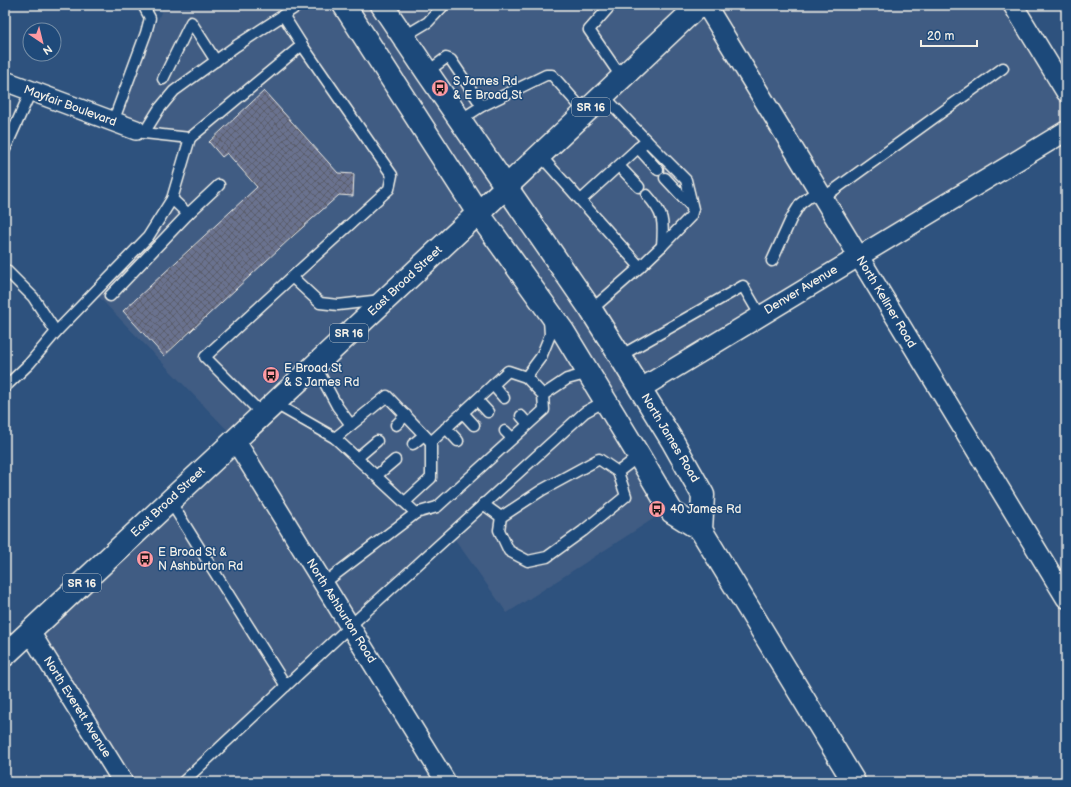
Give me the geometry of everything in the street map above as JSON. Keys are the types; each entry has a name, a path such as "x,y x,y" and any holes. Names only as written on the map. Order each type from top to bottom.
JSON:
{"main road":[{"path":"344,5 478,213 563,331 640,456 672,512 701,530 854,782"},
{"name":"North James Road","path":"382,5 591,310 673,442 703,495 701,530"},
{"name":"East Broad Street","path":"5,655 506,187 698,5"}],"street":[{"name":"North Kellner Road","path":"706,5 1066,598"},
{"path":"1013,5 1066,92"},
{"name":"Mayfair Boulevard","path":"5,82 140,131"},
{"name":"Denver Avenue","path":"640,389 1066,131"},
{"name":"North Ashburton Road","path":"235,440 446,782"},
{"name":"North Everett Avenue","path":"30,632 123,782"}],"lane":[{"path":"113,122 146,34 150,18 143,5"},
{"path":"140,131 174,92 236,46 299,5"},
{"path":"403,37 428,22 444,5"},
{"path":"611,5 589,30 622,78"},
{"path":"283,15 392,175 389,189 205,357 268,409 335,438 416,513"},
{"path":"163,79 191,22 216,61"},
{"path":"5,387 29,364 56,332 148,237 172,199 190,138 302,45"},
{"path":"427,72 446,58 451,60 482,106"},
{"path":"772,261 792,217 800,204 820,194 1003,68"},
{"path":"460,120 482,106 546,75 552,75 585,112"},
{"path":"5,149 31,91"},
{"path":"591,310 662,246 691,216 693,209 686,180 603,95"},
{"path":"140,131 190,138"},
{"path":"581,200 647,141"},
{"path":"638,148 693,209"},
{"path":"540,155 640,267"},
{"path":"619,166 655,204 660,212 663,227 662,246"},
{"path":"110,296 188,214 219,184"},
{"path":"172,199 188,214"},
{"path":"5,269 33,297 56,332"},
{"path":"292,277 320,304 338,306 384,300"},
{"path":"620,356 743,286 760,315"},
{"path":"526,377 541,357 550,335 548,311"},
{"path":"314,365 337,406 351,425"},
{"path":"324,583 416,513 437,507 478,463 495,448 512,438 524,420 544,410 543,396 526,377 508,371 446,428 413,444"},
{"path":"543,396 567,379 582,375 591,377"},
{"path":"493,385 504,398"},
{"path":"335,438 387,396 427,438 431,478 404,502"},
{"path":"477,400 488,412"},
{"path":"183,782 483,504 585,412 605,401"},
{"path":"463,413 474,425"},
{"path":"396,425 406,415"},
{"path":"446,428 458,441"},
{"path":"505,430 512,438"},
{"path":"357,458 377,441"},
{"path":"618,472 640,456"},
{"path":"599,459 618,472 626,496 583,531 547,557 528,561 509,551 499,530 502,517 542,490 599,459"},
{"path":"376,476 395,460"},
{"path":"170,501 286,686"},
{"path":"483,504 502,517"}],"shaded area":[{"path":"164,5 1025,5 1018,12 1066,93 1066,137 615,393 681,501 507,613 449,531 183,782 126,782 27,629 239,442 97,295 148,237 190,138 116,122"}],"building":[{"path":"264,91 338,173 354,174 353,196 339,195 164,356 123,311 257,187 227,153 222,157 209,142"}],"place":[{"name":"S James Rd & E Broad St","path":"440,88"},
{"name":"E Broad St & S James Rd","path":"271,375"},
{"name":"40 James Rd","path":"657,509"},
{"name":"E Broad St & N Ashburton Rd","path":"145,559"}]}
